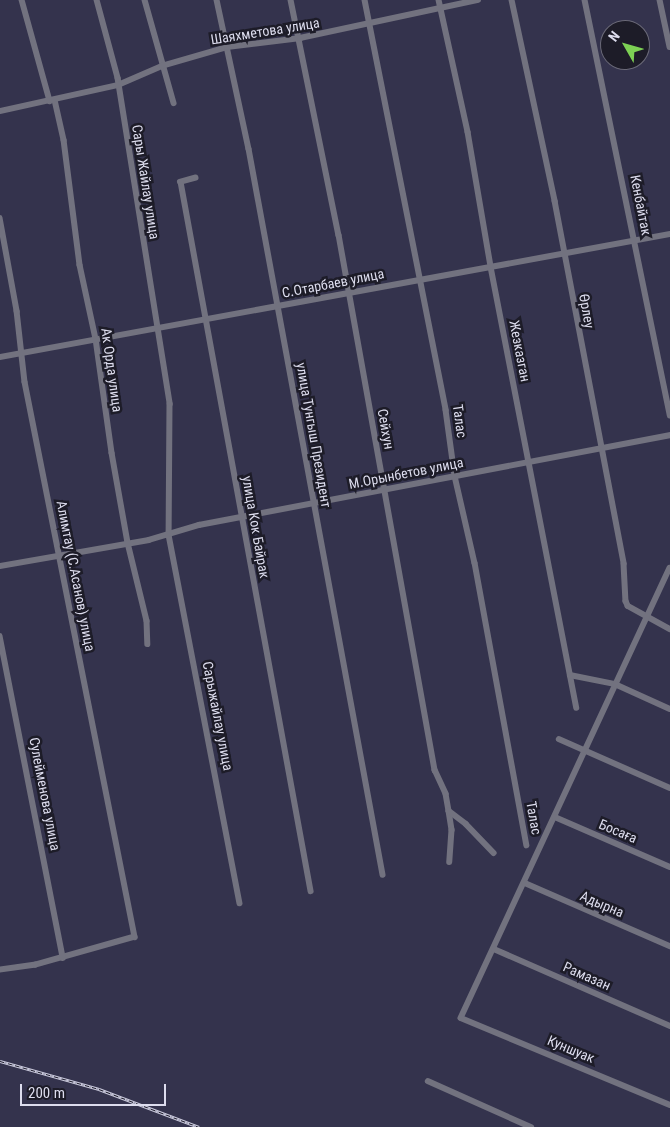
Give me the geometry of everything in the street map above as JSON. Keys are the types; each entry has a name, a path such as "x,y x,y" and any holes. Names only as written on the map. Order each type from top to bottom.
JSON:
{"street":[{"name":"Ак Орда улица","path":"22,0 64,140 80,265 96,339 128,543 147,620 148,644"},
{"name":"Сары Жайлау улица","path":"97,0 118,85 165,369"},
{"path":"144,0 174,103"},
{"name":"улица Тунгыш Президент","path":"216,0 251,159 276,307 383,875"},
{"name":"Сейхун","path":"291,0 350,292 384,489 416,655 434,770 446,794 452,830 450,862"},
{"name":"Талас","path":"365,0 446,410 455,476 475,563 526,845"},
{"name":"Жезказган","path":"439,0 468,132 491,267 576,708"},
{"name":"Шаяхметова улица","path":"0,111 118,85 162,66 227,47 300,38 371,25 478,0"},
{"name":"Өрлеу","path":"512,0 564,253 600,449 624,564 626,601 628,606 670,629"},
{"name":"Кенбайтак","path":"584,0 636,240 670,415"},
{"path":"660,0 670,47"},
{"name":"улица Кок Байрак","path":"196,178 181,182 241,518 311,891"},
{"name":"Алимтау (С.Асанов) улица","path":"0,218 17,310 21,354 135,937 63,958"},
{"name":"С.Отарбаев улица","path":"0,357 205,321 350,292 670,234"},
{"name":"Сарыжайлау улица","path":"165,369 171,429 169,535 240,903"},
{"name":"М.Орынбетов улица","path":"0,566 169,535 199,525 670,435"},
{"path":"494,949 670,568"},
{"name":"Сулейменова улица","path":"0,636 63,958"},
{"path":"570,675 615,684 670,709"},
{"path":"559,739 670,788"},
{"path":"449,812 466,824 494,852"},
{"name":"Босаға","path":"555,817 670,867"},
{"name":"Адырна","path":"525,883 670,946"},
{"name":"Куншуак","path":"494,949 461,1018 670,1105"},
{"name":"Рамазан","path":"494,949 670,1026"},
{"path":"0,970 63,958"},
{"path":"428,1080 531,1127"}],"railway":[{"path":"0,1061 99,1089 199,1127"}]}
